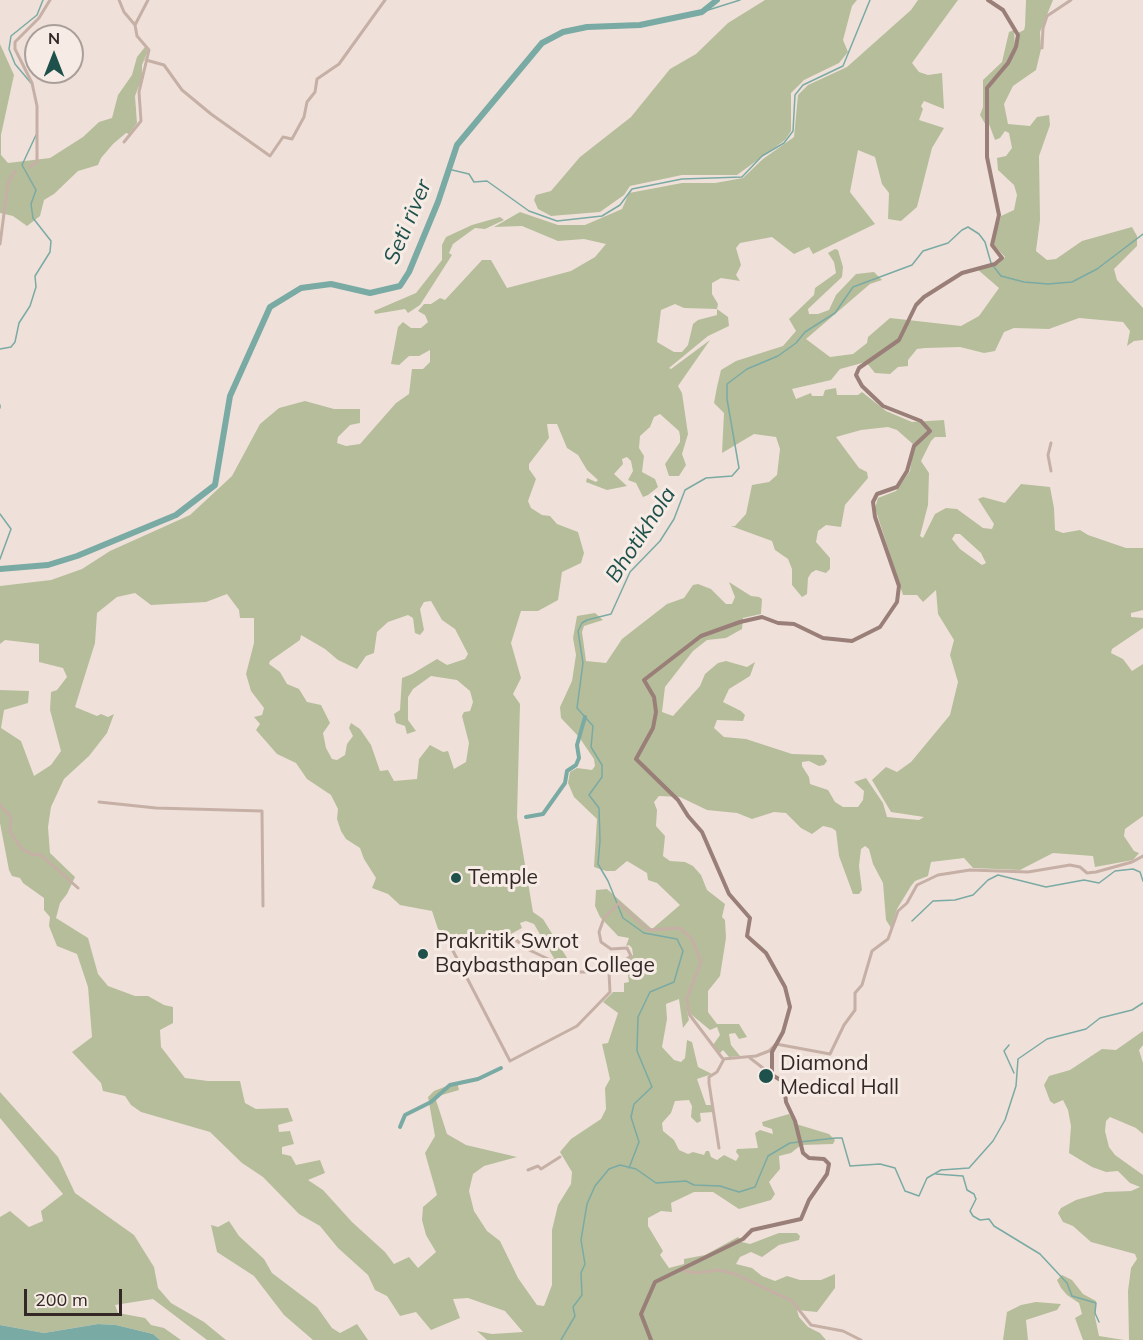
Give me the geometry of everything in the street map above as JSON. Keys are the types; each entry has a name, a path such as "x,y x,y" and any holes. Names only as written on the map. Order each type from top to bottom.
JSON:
{"main road":[{"path":"651,1340 642,1320 642,1308 655,1282 743,1239 755,1229 801,1219 809,1200 827,1174 829,1164 824,1160 808,1158 801,1147 795,1121 786,1102 784,1082 772,1074 771,1060 783,1032 790,1007 785,987 766,952 747,936 750,918 729,894 702,832 678,800 636,759 652,728 656,712 654,698 644,680 701,636 750,619 762,617 778,623 794,624 823,638 845,641 863,637 884,622 897,602 899,591 875,517 873,502 877,494 897,487 905,476 914,446 930,431 921,421 883,406 862,386 856,375 859,368 899,340 916,305 924,297 962,273 986,264 995,264 1003,257 992,245 999,215 988,162 987,88 1008,63 1016,47 1018,35 1003,10 988,0"}],"street":[{"path":"30,167 37,162 37,106 31,80 16,51 15,42 39,18 50,0"},
{"path":"119,0 124,12 135,25 137,36 149,50 139,92 141,121 124,142"},
{"path":"135,25 148,0"},
{"path":"146,60 164,64 182,90 211,114 270,156 283,137 292,140 304,117 308,102 315,92 317,79 339,64 384,0"},
{"path":"1042,48 1043,28 1047,16 1071,0"},
{"path":"0,244 8,183 15,171"},
{"path":"1051,443 1048,455 1052,471"},
{"path":"99,802 156,808 262,811 263,906"},
{"path":"0,805 11,817 10,832 22,849 34,855 40,854 78,888"},
{"path":"724,1059 764,1054 776,1044 830,1054 844,1025 855,1010 855,993 862,985 872,951 888,939 898,911 907,903 912,890 925,879 970,870 1035,872 1070,865 1080,867 1087,873 1132,862 1143,856"},
{"path":"609,972 610,992 579,1024 510,1062 451,947 511,936 527,949 576,972 609,972 631,956 627,948 611,949 601,942 599,932 604,918 619,903 648,930 680,928 692,939 702,962 687,998 689,1014 695,1025 724,1059"},
{"path":"748,1057 772,1074"},
{"path":"719,1148 709,1077 717,1072 724,1059"},
{"path":"528,1170 538,1166 541,1169 560,1157"},
{"path":"678,1270 696,1273 719,1270 735,1274 777,1291 792,1301 811,1325 843,1331 861,1340"}],"green space":[{"path":"765,0 857,0 852,6 843,40 848,52 839,63 804,80 791,93 791,131 785,140 737,175 682,175 630,186 624,195 600,212 551,216 538,209 534,200 536,195 551,191 580,157 631,117 670,69 696,54 728,23"},
{"path":"918,0 958,0 912,63 919,72 928,75 942,73 944,109 924,101 921,106 923,109 919,120 944,128 932,148 917,207 901,221 888,219 889,193 882,184 875,157 858,150 850,192 875,224 813,254 809,247 794,254 772,237 740,243 736,248 741,265 736,275 740,281 721,278 712,283 712,294 718,304 717,309 728,317 729,326 708,336 669,368 671,369 710,340 678,386 682,393 688,434 682,454 686,465 679,476 669,476 665,464 680,442 679,431 660,414 654,417 650,427 640,436 639,448 644,456 642,472 655,479 658,487 643,497 636,483 628,480 633,471 631,461 627,457 622,459 623,464 614,474 627,486 607,490 586,482 587,478 596,482 598,480 587,470 578,455 567,448 557,424 547,424 549,438 529,464 529,469 536,479 528,501 531,508 542,515 550,516 557,524 578,532 584,553 581,563 562,572 558,600 538,611 521,611 511,643 521,678 513,694 520,704 517,817 533,912 543,919 572,966 555,960 534,924 526,921 520,923 522,928 509,935 498,934 472,942 456,942 438,929 432,911 400,905 388,894 372,888 376,878 360,848 346,839 341,831 337,819 338,809 331,795 307,779 296,763 277,754 256,730 260,724 254,717 262,715 264,708 251,691 246,674 254,643 254,618 240,618 239,610 227,594 206,602 151,605 135,593 117,597 97,613 95,643 75,707 97,716 101,714 108,717 114,714 107,733 89,756 64,779 51,807 48,827 50,853 75,877 60,903 56,918 88,938 98,974 108,986 135,996 148,996 173,1007 173,1023 160,1030 161,1047 185,1078 240,1081 245,1103 256,1109 288,1108 293,1121 278,1125 279,1132 290,1131 294,1144 282,1147 282,1154 291,1156 296,1165 320,1160 325,1173 308,1180 323,1190 352,1222 385,1252 394,1264 409,1257 418,1268 436,1252 426,1235 422,1220 423,1207 437,1195 425,1153 435,1136 428,1097 434,1091 457,1082 459,1090 435,1097 447,1134 466,1145 517,1157 484,1166 473,1174 469,1191 474,1211 487,1231 500,1241 518,1278 537,1305 544,1306 552,1285 552,1230 558,1205 571,1184 572,1172 560,1152 571,1139 601,1119 606,1109 605,1088 610,1079 602,1044 608,1043 618,1013 603,1002 613,992 624,992 624,983 629,982 626,963 633,955 632,948 629,945 626,946 629,938 618,936 600,917 595,906 596,890 607,889 652,929 680,905 657,883 648,880 647,873 627,861 615,871 594,867 597,819 574,797 568,783 570,772 577,768 592,770 595,766 594,759 579,737 561,718 560,707 572,681 576,655 573,638 577,616 595,613 603,620 584,626 582,632 586,661 606,663 622,639 667,604 684,598 693,585 698,584 711,589 726,604 732,604 735,597 729,582 751,596 759,597 762,599 761,614 743,618 742,629 726,638 707,640 693,651 665,687 662,712 673,716 700,686 705,674 718,663 726,661 747,667 755,662 750,676 729,689 723,702 741,711 745,715 743,721 717,720 714,728 724,737 746,739 792,754 823,755 827,761 824,765 819,766 809,761 802,762 802,766 809,777 810,784 828,790 835,802 843,807 858,807 863,800 864,791 854,782 866,778 883,803 887,817 919,820 924,817 891,812 872,780 886,767 897,772 911,762 950,715 958,682 950,655 954,640 938,614 936,590 923,602 917,595 903,595 875,508 878,498 896,491 910,471 914,445 897,430 888,427 861,430 836,437 859,468 867,472 868,478 845,505 841,527 826,525 818,531 816,542 830,558 830,569 826,573 816,570 811,573 808,578 807,594 802,597 792,585 792,569 788,559 775,550 772,541 731,526 735,526 746,514 752,485 769,482 777,475 780,449 776,437 754,434 722,453 724,413 714,403 721,370 736,361 783,346 796,331 789,319 814,295 815,288 836,273 834,262 828,253 835,249 838,250 843,267 842,277 808,309 809,314 829,310 836,295 856,274 874,272 882,280 870,284 806,339 830,357 853,354 867,343 868,337 890,318 961,326 979,316 999,288 977,269 998,264 1005,257 994,245 995,238 1001,216 1014,210 1017,195 1014,185 998,170 997,158 1006,156 1012,148 1009,133 1005,131 1000,138 995,140 989,124 989,86 1018,48 1018,33 1024,30 1025,26 1026,0 1053,0 1040,32 1041,49 1036,70 1013,86 1004,104 1008,124 1030,126 1037,117 1049,115 1050,125 1039,156 1040,220 1036,251 1047,260 1056,259 1082,241 1132,227 1137,236 1137,246 1114,269 1117,280 1143,308 1143,340 1134,341 1127,346 1130,331 1123,322 1079,318 1049,329 1014,328 1004,332 995,351 984,353 960,347 917,349 908,360 908,366 898,367 890,374 875,373 866,362 840,369 831,380 792,389 796,399 811,393 812,396 823,396 825,390 836,388 837,395 858,395 862,392 886,411 912,422 944,420 946,437 935,437 921,461 929,473 928,505 920,536 923,538 935,514 946,508 957,509 983,528 992,529 994,524 978,499 983,497 1005,503 1021,484 1050,487 1055,530 1063,533 1080,530 1126,548 1143,548 1143,610 1131,613 1131,617 1143,618 1143,628 1112,649 1111,653 1123,659 1132,671 1143,664 1143,816 1125,829 1124,836 1134,851 1139,853 1133,860 1095,867 1093,856 1053,853 1020,870 973,868 964,858 931,862 928,876 915,881 897,909 891,928 886,920 883,883 873,864 869,849 865,846 861,849 859,866 862,890 859,894 853,894 839,856 836,831 832,828 823,826 812,834 801,828 786,813 774,812 752,819 737,813 707,810 680,797 659,796 654,802 657,810 656,826 665,836 663,856 670,861 685,862 693,866 701,875 707,890 725,904 722,917 725,920 726,938 720,976 708,991 708,1012 717,1024 739,1024 747,1037 739,1039 735,1033 729,1034 731,1045 740,1056 729,1057 723,1050 720,1053 713,1045 720,1035 717,1027 710,1030 687,1011 689,1020 683,1028 679,999 666,1004 667,1019 662,1047 674,1060 681,1062 685,1058 687,1040 692,1042 698,1067 712,1074 697,1079 706,1105 712,1105 713,1112 700,1113 701,1121 697,1123 691,1117 692,1106 689,1100 675,1101 671,1113 662,1123 663,1131 674,1140 679,1150 688,1154 693,1152 704,1155 706,1151 709,1151 711,1157 717,1160 724,1155 736,1161 739,1156 737,1149 758,1148 755,1133 760,1130 773,1134 772,1129 763,1126 762,1122 789,1114 796,1124 829,1134 835,1140 833,1144 801,1145 791,1153 779,1156 780,1169 769,1182 775,1194 771,1200 739,1209 713,1192 694,1192 671,1203 672,1212 661,1211 648,1218 648,1226 663,1251 660,1255 669,1268 684,1264 684,1259 705,1255 738,1237 742,1242 750,1244 779,1233 797,1233 800,1236 799,1240 779,1245 762,1257 751,1252 740,1257 736,1264 752,1268 762,1276 775,1281 787,1276 800,1280 821,1280 835,1274 835,1288 817,1312 797,1310 799,1317 808,1327 820,1333 826,1340 487,1340 477,1331 492,1334 523,1332 505,1311 468,1298 453,1299 460,1318 431,1330 416,1312 400,1316 387,1296 375,1290 368,1275 338,1248 320,1226 299,1214 263,1177 242,1163 210,1132 141,1112 131,1105 125,1096 103,1091 101,1083 72,1052 92,1037 88,987 77,954 57,946 49,926 50,917 44,910 44,898 23,883 20,878 12,876 0,823 0,690 29,691 28,703 4,710 1,728 21,741 34,776 51,765 61,751 50,710 51,692 57,690 67,677 63,668 39,662 39,644 5,640 0,644 0,586 51,580 82,569 110,551 190,515 232,476 260,424 279,408 305,401 334,409 360,409 360,423 350,425 338,437 337,443 346,446 360,444 396,403 409,394 412,369 423,369 430,362 430,350 419,356 409,356 399,365 391,364 398,327 403,322 411,328 421,328 428,322 425,315 418,311 424,304 431,304 440,298 445,300 482,260 491,260 507,288 571,271 595,257 606,244 584,239 558,241 522,226 494,227 520,212 558,225 585,225 622,209 629,193 682,183 715,183 743,178 763,159 794,137 798,95 808,85 847,67 911,10","holes":["675,304 684,308 717,309 717,315 698,320 693,324 688,345 682,352 674,352 657,342 661,310","955,534 960,534 981,553 986,563 982,565 960,549 952,539","431,601 442,620 455,629 468,654 465,659 447,665 437,659 402,678 400,710 394,714 396,723 405,726 407,734 416,731 408,720 408,697 413,689 431,676 457,680 470,691 473,702 470,711 464,712 462,716 469,743 466,762 454,769 448,751 443,752 430,745 419,759 417,779 394,781 388,770 380,771 371,745 360,729 351,723 349,728 353,736 347,744 345,755 337,760 332,759 326,748 323,733 330,723 321,705 307,702 299,689 287,684 280,672 269,664 270,661 300,640 301,635 325,649 338,660 357,669 366,656 374,653 377,632 388,622 408,615 413,618 415,633 420,635 424,630 420,609 424,602"]},
{"path":"1014,30 1015,46 1007,63 988,85 987,127 980,115 983,107 983,80 1002,62 1009,32"},
{"path":"0,44 14,75 1,135 1,155 8,163 50,158 83,137 99,122 112,118 118,95 132,75 137,57 145,47 148,51 142,65 142,78 135,96 137,123 129,134 126,133 113,144 98,165 78,171 54,194 44,200 40,216 27,226 13,216 0,213"},
{"path":"500,217 504,220 485,229 475,228 453,244 449,253 452,255 420,305 408,313 405,309 375,314 374,311 416,293 442,260 442,245 446,237 472,225"},
{"path":"1143,1031 1143,1045 1139,1050 1143,1063 1143,1134 1136,1128 1110,1117 1106,1121 1105,1131 1109,1147 1115,1155 1143,1175 1143,1340 1129,1340 1128,1291 1131,1268 1137,1259 1135,1254 1091,1242 1073,1226 1063,1222 1058,1213 1061,1208 1076,1200 1105,1192 1131,1191 1140,1187 1130,1183 1118,1171 1106,1172 1092,1167 1069,1153 1071,1126 1068,1110 1063,1100 1054,1104 1050,1101 1044,1085 1049,1076 1070,1070 1102,1049 1116,1050"},
{"path":"0,1092 58,1157 75,1193 134,1235 154,1267 158,1288 171,1303 204,1322 226,1340 207,1340 153,1299 115,1305 118,1313 145,1318 151,1325 164,1328 181,1340 160,1340 153,1334 116,1325 98,1324 44,1333 0,1325 0,1217 10,1211 29,1227 43,1221 41,1211 63,1194 0,1118"},
{"path":"229,1221 239,1236 264,1259 272,1273 317,1307 332,1328 340,1333 357,1324 368,1340 313,1340 284,1315 254,1276 217,1252 211,1225 218,1227"},
{"path":"1062,1275 1072,1280 1083,1294 1096,1301 1095,1317 1099,1336 1124,1340 1083,1340 1075,1318 1082,1314 1079,1303 1061,1288 1057,1280"},
{"path":"1036,1302 1061,1304 1057,1310 1026,1320 1028,1340 1003,1340 1007,1312 1021,1305"}],"water":[{"path":"98,1324 116,1325 153,1334 160,1340 0,1340 0,1325 44,1333"}],"waterway":[{"path":"26,24 37,15 43,0"},
{"name":"Seti river","path":"0,569 48,565 77,556 176,515 215,485 230,396 270,307 301,288 331,284 370,293 400,286 409,272 438,202 457,145 542,43 563,32 587,27 640,25 702,12 717,0"},
{"path":"702,12 740,0"},
{"path":"448,169 469,174 474,182 487,181 529,211 557,221 602,216 620,205 632,189 682,179 742,177 762,156 784,143 793,131 795,95 803,85 843,66 870,0"},
{"path":"24,26 11,36 9,49 15,64 24,75"},
{"path":"0,349 11,347 15,342 19,323 30,306 36,287 35,276 50,252 51,241 33,218 31,204 36,190 22,165 36,135"},
{"name":"Bhotikhola","path":"629,1168 639,1142 631,1117 634,1104 652,1087 637,1051 638,1017 650,992 674,982 683,951 677,939 644,933 623,918 608,881 598,864 599,808 589,795 602,777 602,765 591,747 593,726 577,708 583,663 578,631 582,623 587,620 611,614 630,572 660,541 674,519 685,490 706,478 732,476 739,468 727,399 727,384 747,369 778,356 796,343 805,332 835,313 853,287 912,265 923,251 948,243 968,227 979,234 985,242 991,263"},
{"name":"Bhotikhola","path":"994,267 1001,276 1024,282 1048,284 1072,282 1097,269 1143,234"},
{"path":"0,514 11,529 0,559"},
{"path":"526,817 543,814 565,783 567,771 576,765 579,758 577,745 585,717"},
{"path":"912,921 933,901 955,900 973,895 988,880 998,875 1046,887 1084,880 1099,883 1115,871 1133,869 1140,872 1143,881"},
{"path":"561,1340 575,1316 573,1307 582,1295 581,1273 585,1264 581,1240 587,1204 595,1186 609,1169 620,1165 636,1169 656,1183 686,1181 694,1185 720,1186 739,1192 755,1187 768,1156 790,1143 842,1138 850,1166 880,1164 895,1168 905,1191 919,1196 927,1178 941,1170 969,1168 993,1141 1005,1120 1016,1086 1018,1059 1047,1039 1086,1029 1100,1018 1132,1010 1143,1003"},
{"path":"1009,1045 1004,1051 1014,1073"},
{"path":"400,1127 405,1115 431,1102 450,1085 478,1079 501,1068"},
{"path":"936,1174 963,1176 967,1190 974,1194 976,1199 970,1211 973,1216 980,1220 989,1219 994,1226 1040,1254 1067,1283 1072,1296 1096,1303 1095,1313 1099,1322"}],"place":[{"name":"Temple","path":"456,878"},
{"name":"Prakritik Swrot Baybasthapan College","path":"423,954"},
{"name":"Diamond Medical Hall","path":"766,1076"}]}
